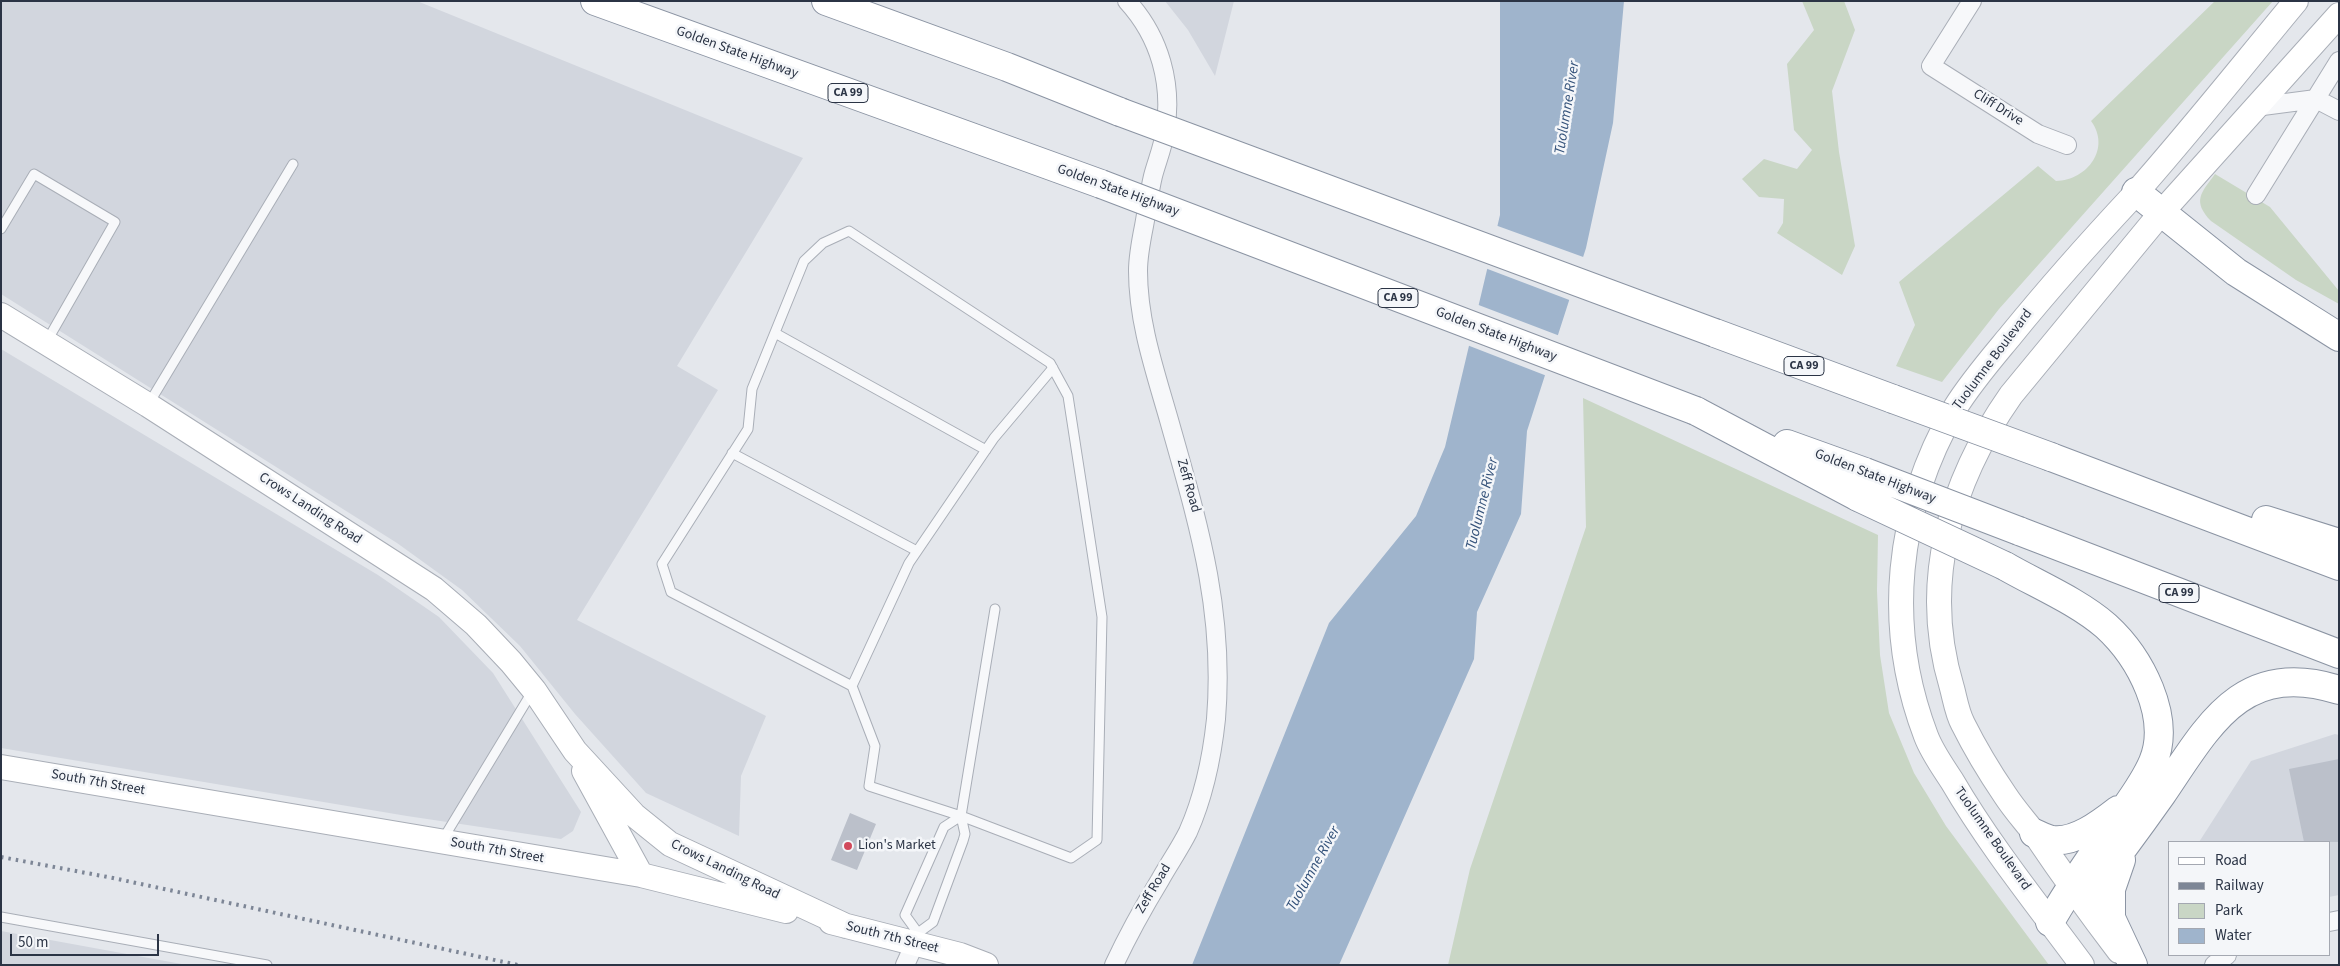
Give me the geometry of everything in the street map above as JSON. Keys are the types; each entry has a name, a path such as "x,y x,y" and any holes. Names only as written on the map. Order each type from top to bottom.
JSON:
{"highway":[{"name":"Golden State Highway","path":"595,1 1100,184 1696,411 1861,485 2019,531 2339,654"},
{"name":"CA 99","path":"826,1 2339,566"},
{"path":"2136,192 2236,272 2339,337"},
{"path":"2051,457 2278,523 2339,543"},
{"path":"1861,485 2072,604 2106,627 2143,674 2154,700 2159,722 2160,741 2111,888 2111,918 2131,965"},
{"path":"2050,922 2076,894 2137,811 2226,708 2248,693 2268,684 2297,681 2323,684 2339,690"},
{"path":"2034,833 2050,840 2065,840 2098,825 2137,811"}],"main road":[{"name":"Tuolumne Boulevard","path":"2082,965 1973,817 1926,738 1907,673 1902,643 1901,582 1905,542 1911,513 1932,452 1957,406 1980,372 2048,289 2136,192 2296,1"},
{"path":"2131,965 2076,894 2034,833 2005,796 1962,722 1945,665 1941,640 1940,582 1945,539 1968,468 1990,426 2017,388 2161,213 2254,107 2339,15"},
{"name":"Crows Landing Road","path":"1,315 148,405 434,589 476,625 534,690 575,752 634,815 670,844 846,926"},
{"name":"Crows Landing Road","path":"575,752 590,786 641,875"},
{"name":"South 7th Street","path":"1,767 641,875 846,926 916,938 986,965"}],"street":[{"name":"Zeff Road","path":"1114,965 1133,924 1187,833 1202,798 1212,744 1217,682 1216,631 1211,580 1201,533 1149,350 1141,315 1138,268 1153,176 1165,135 1168,93 1160,55 1150,30 1126,1"},
{"name":"Cliff Drive","path":"1972,1 1931,66 2038,134 2067,145"},
{"path":"2256,195 2339,61"},
{"path":"2254,107 2316,99 2339,111"},
{"path":"905,965 916,938"},
{"path":"2214,965 2227,956"}],"lane":[{"path":"148,405 293,164"},
{"path":"1,229 34,174 115,222 46,342"},
{"path":"849,231 1050,363 1053,368 1068,396 1102,617 1097,840 1071,858 961,816 869,786 875,746 852,686 671,592 662,564 748,429 752,389 804,261 823,243 849,231"},
{"path":"775,333 986,450"},
{"path":"852,686 909,563 986,450 1053,368"},
{"path":"732,454 917,551"},
{"path":"961,816 944,827 905,915 916,938 933,922 965,834 961,816 995,609"},
{"path":"442,841 534,690"},
{"path":"1,917 267,965"}],"shaded area":[{"path":"1,1 417,1 803,158 677,366 718,390 577,620 766,716 741,776 739,836 646,793 575,714 520,646 462,590 397,543 1,294"},
{"path":"1165,1 1234,1 1215,76 1188,30"},
{"path":"1,349 378,575 439,617 493,673 581,812 573,831 561,839 407,816 1,748"},
{"path":"2335,734 2339,735 2339,895 2330,897 2330,841 2200,841 2251,761"},
{"path":"1,931 187,965 1,965"}],"green space":[{"path":"1802,1 1844,1 1855,30 1832,91 1839,152 1855,246 1842,275 1777,233 1783,223 1784,199 1759,197 1742,179 1764,159 1797,169 1812,150 1794,130 1787,64 1814,30"},
{"path":"2215,1 2273,1 1999,309 1942,382 1896,366 1915,325 1899,282 2038,166 2056,181 2078,175 2086,169 2093,161 2097,152 2097,131 2091,121"},
{"path":"2215,174 2270,207 2339,291 2339,304 2296,280 2211,221 2205,214 2200,202 2203,192"},
{"path":"1583,398 1878,535 1877,591 1880,655 1889,713 1914,773 1946,826 2049,965 1448,965 1470,869 1586,527"}],"water":[{"name":"Tuolumne River","path":"1500,1 1624,1 1613,123 1586,248 1527,431 1521,514 1477,612 1474,659 1339,965 1192,965 1329,623 1416,516 1445,447 1500,215"}],"pier":[{"path":"1495,225 1586,258 1572,301 1485,268"},
{"path":"1476,304 1560,336 1547,376 1467,345"}],"building":[{"path":"2339,759 2339,842 2304,841 2289,769"},
{"path":"850,813 876,824 857,870 831,860"}],"railway":[{"path":"1,857 113,878 518,965"}],"place":[{"name":"Lion's Market","path":"848,846"}]}
